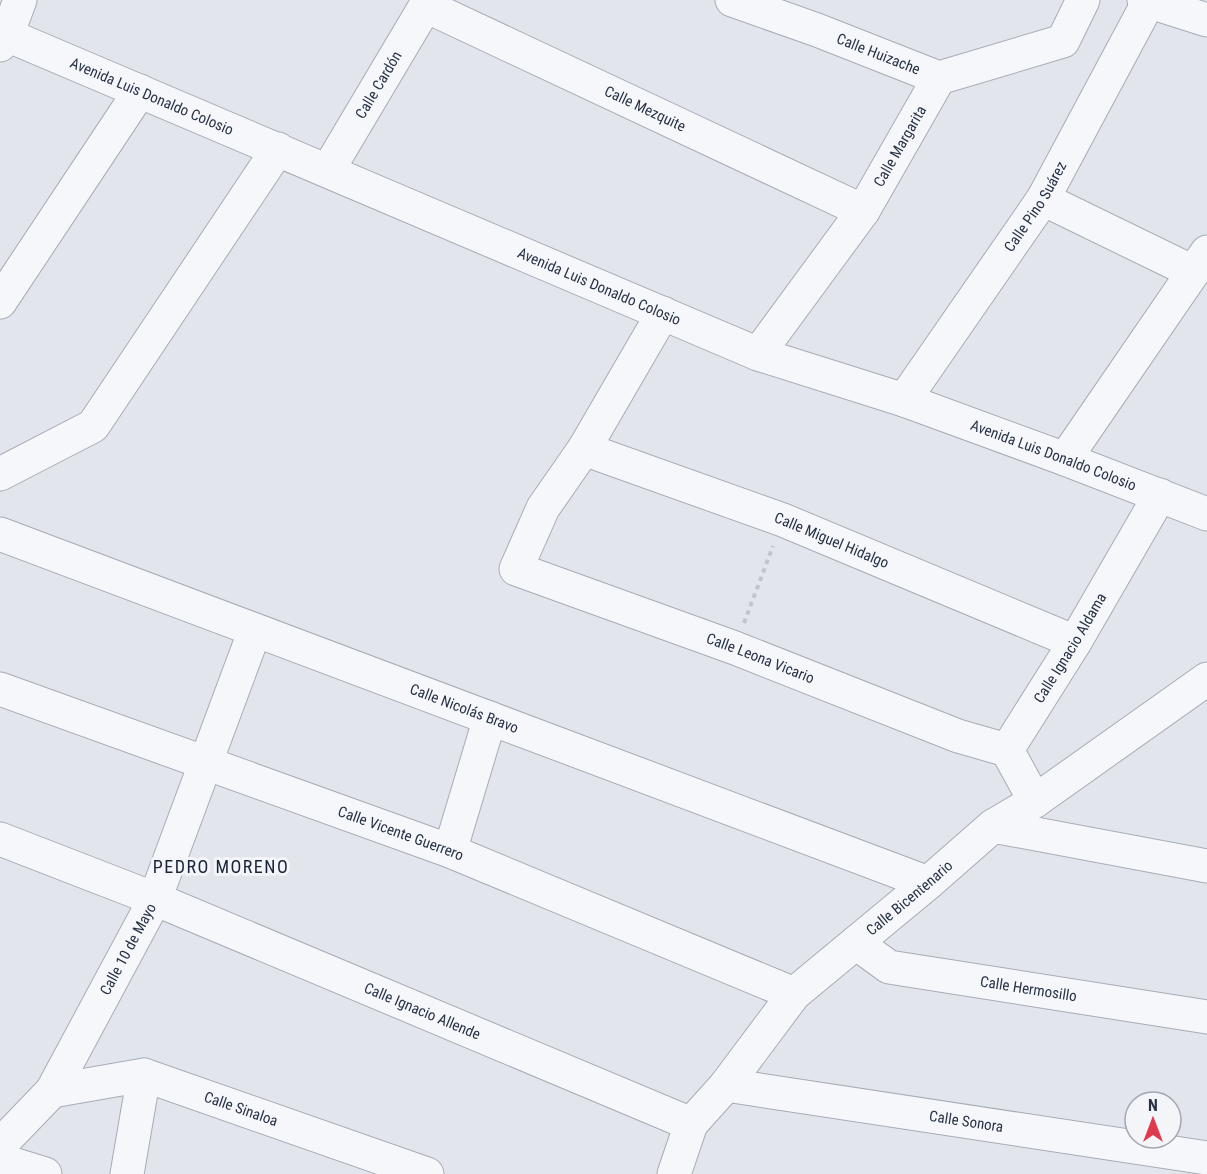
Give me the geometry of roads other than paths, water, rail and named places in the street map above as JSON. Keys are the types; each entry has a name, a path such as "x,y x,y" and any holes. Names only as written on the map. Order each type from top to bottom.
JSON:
{"street":[{"path":"2,37 20,0"},
{"name":"Calle Huizache","path":"732,0 817,30 939,78"},
{"path":"939,78 1063,41 1083,0"},
{"path":"1144,0 1203,13"},
{"name":"Calle Pino Suárez","path":"904,400 1043,199 1149,1"},
{"name":"Calle Cardón","path":"328,170 428,3"},
{"name":"Calle Mezquite","path":"428,3 863,211"},
{"name":"Avenida Luis Donaldo Colosio","path":"2,37 140,91 758,354 904,400 1207,514"},
{"name":"Calle Margarita","path":"758,354 863,211 939,78"},
{"path":"0,302 140,91"},
{"path":"0,474 93,426 278,149"},
{"path":"1043,199 1200,262 1065,459"},
{"path":"584,449 663,313"},
{"name":"Calle Miguel Hidalgo","path":"584,449 783,520 1075,642"},
{"name":"Calle Leona Vicario","path":"584,449 543,508 516,569 735,648 958,736 1007,750"},
{"name":"Calle Ignacio Aldama","path":"1007,750 1075,642 1160,495"},
{"name":"Calle Nicolás Bravo","path":"0,534 928,883"},
{"name":"Calle 10 de Mayo","path":"0,1146 52,1091 155,899 204,762 255,630"},
{"name":"Calle Bicentenario","path":"674,1174 691,1124 726,1085 794,994 993,826 1035,801 1207,679"},
{"name":"Calle Vicente Guerrero","path":"0,689 450,850 794,994"},
{"path":"450,850 490,718"},
{"path":"1007,750 1035,801"},
{"path":"993,826 1207,866"},
{"name":"Calle Ignacio Allende","path":"0,839 155,899 691,1124"},
{"name":"Calle Hermosillo","path":"856,943 889,967 1207,1017"},
{"path":"127,1174 144,1075"},
{"name":"Calle Sinaloa","path":"52,1091 144,1075 428,1174"},
{"name":"Calle Sonora","path":"726,1085 1207,1158"},
{"path":"0,1160 45,1174"}],"district":[{"name":"PEDRO MORENO","path":"221,867"}]}
